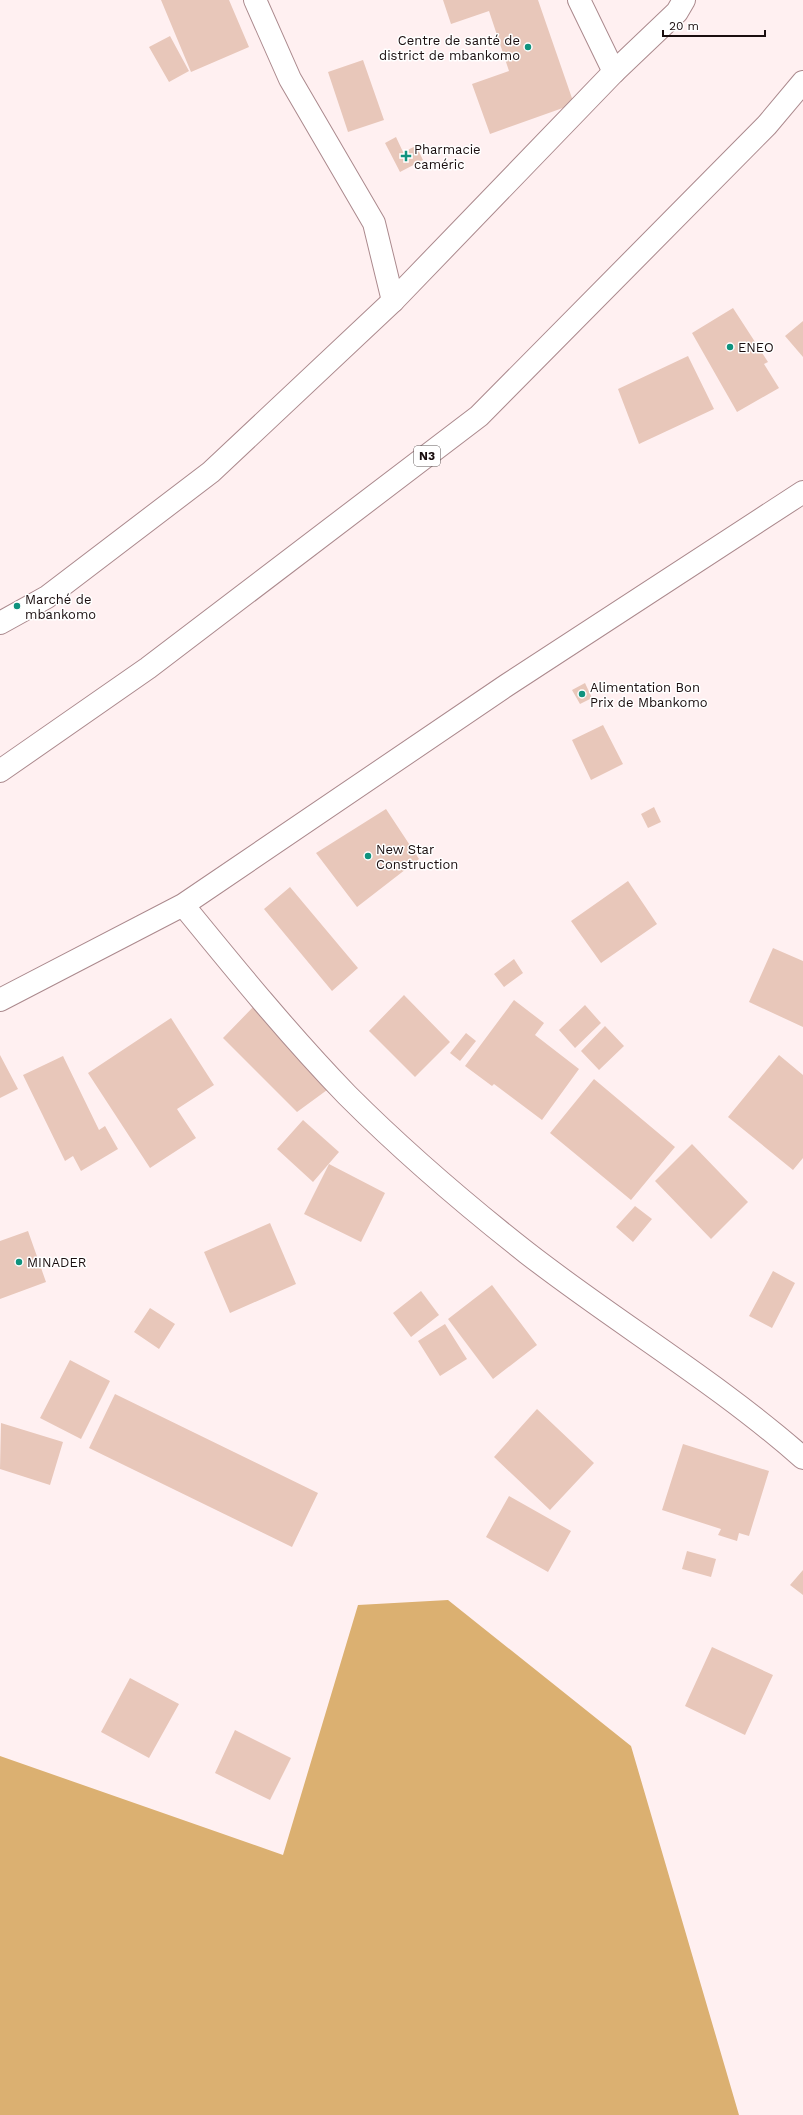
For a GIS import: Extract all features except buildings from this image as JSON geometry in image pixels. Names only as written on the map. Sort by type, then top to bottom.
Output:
[{"type":"main road","points":[[255,0],[290,79],[374,223],[393,301]]},
{"type":"main road","points":[[579,0],[614,72]]},
{"type":"main road","points":[[0,623],[47,597],[211,472],[393,301],[614,72],[677,12],[684,0]]},
{"type":"main road","name":"N3","points":[[0,771],[148,668],[479,416],[767,125],[803,82]]},
{"type":"main road","points":[[0,1000],[183,905],[507,685],[803,492]]},
{"type":"main road","points":[[183,905],[273,1014],[348,1095],[416,1159],[527,1253],[689,1369],[781,1438],[803,1458]]},
{"type":"shaded area","points":[[448,1600],[631,1746],[739,2115],[0,2115],[0,1756],[283,1855],[358,1605]]},
{"type":"place","name":"Centre de santé de district de mbankomo","points":[[528,47]]},
{"type":"place","name":"Pharmacie caméric","points":[[406,156]]},
{"type":"place","name":"ENEO","points":[[730,347]]},
{"type":"place","name":"Marché de mbankomo","points":[[17,606]]},
{"type":"place","name":"Alimentation Bon Prix de Mbankomo","points":[[582,694]]},
{"type":"place","name":"New Star Construction","points":[[368,856]]},
{"type":"place","name":"MINADER","points":[[19,1262]]}]
